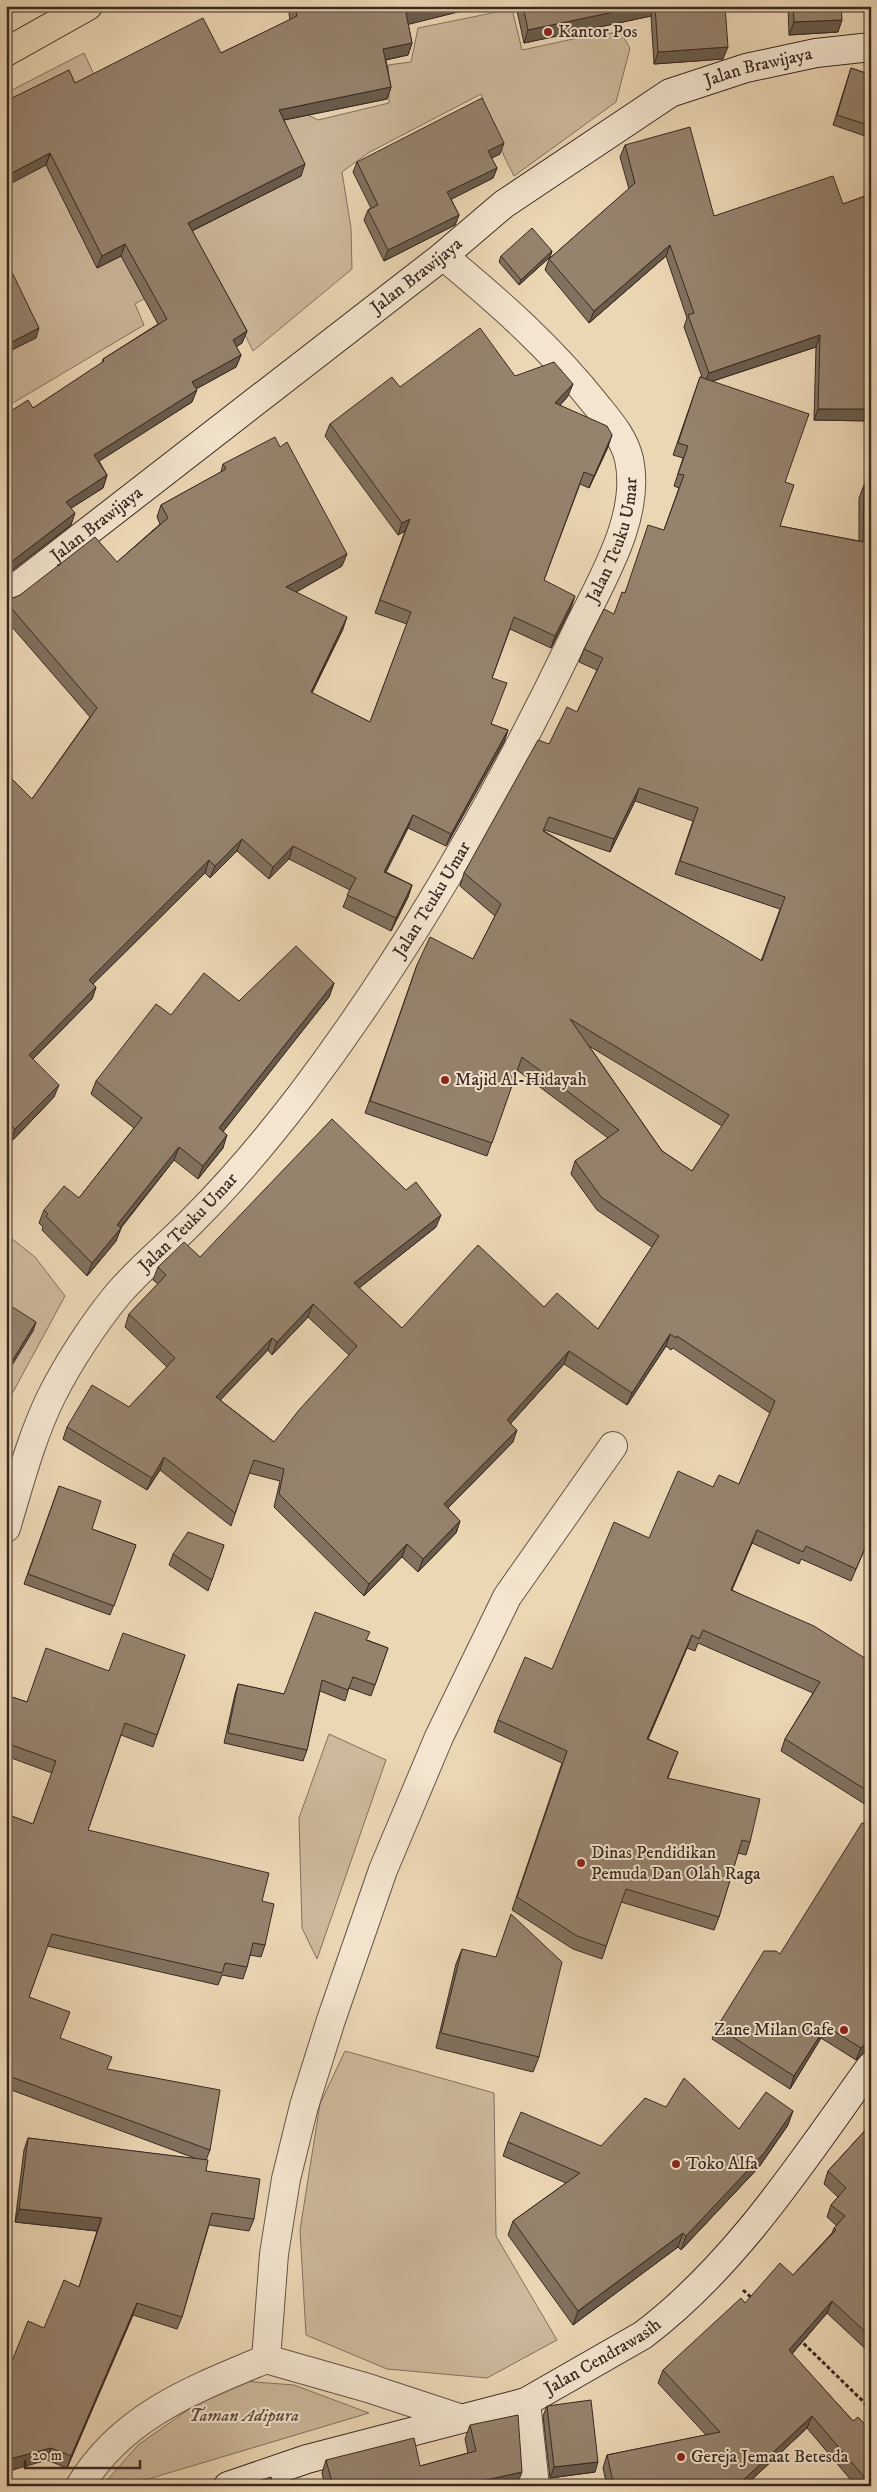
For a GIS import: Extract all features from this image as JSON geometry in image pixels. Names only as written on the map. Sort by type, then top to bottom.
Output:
[{"type":"main road","points":[[6,52],[88,6]]},
{"type":"street","name":"Jalan Brawijaya","points":[[6,595],[443,256],[504,204],[670,93],[746,68],[816,53],[871,47]]},
{"type":"street","name":"Jalan Teuku Umar","points":[[6,1528],[21,1478],[51,1397],[86,1339],[118,1294],[154,1255],[195,1219],[266,1139],[386,976],[464,850],[555,675],[619,543],[633,485],[628,453],[619,434],[549,350],[506,307],[443,256]]},
{"type":"street","points":[[266,2359],[274,2254],[286,2179],[304,2106],[383,1870],[439,1737],[507,1598],[613,1446]]},
{"type":"street","name":"Jalan Cendrawasih","points":[[228,2486],[307,2459],[526,2402],[643,2335],[661,2322],[718,2267],[787,2181],[871,2066]]},
{"type":"street","points":[[80,2486],[92,2466],[135,2423],[160,2408],[266,2359],[368,2388],[459,2418]]},
{"type":"street","points":[[526,2402],[535,2486]]},
{"type":"path","points":[[718,2267],[757,2304]]},
{"type":"path","points":[[798,2338],[871,2409]]},
{"type":"green space","points":[[512,9],[522,50],[601,33],[621,33],[630,48],[616,102],[514,176],[504,156],[481,94],[368,153],[342,172],[351,228],[352,269],[253,351],[208,261],[135,304],[144,325],[6,407],[6,93],[84,53],[126,144],[290,106],[318,120],[389,103],[388,65],[411,62],[418,28]]},
{"type":"green space","points":[[6,1234],[35,1257],[65,1296],[6,1405]]},
{"type":"green space","points":[[329,1734],[386,1760],[317,1959],[302,1928],[299,1818]]},
{"type":"green space","points":[[345,2051],[494,2093],[496,2236],[557,2340],[487,2378],[387,2369],[306,2335],[300,2230],[320,2104]]},
{"type":"green space","name":"Taman Adipura","points":[[242,2381],[294,2385],[369,2413],[124,2486],[102,2486],[138,2445],[212,2393]]},
{"type":"building","points":[[295,6],[435,6],[406,13],[412,43],[383,49],[391,87],[279,110],[305,164],[188,223],[247,331],[233,340],[241,355],[192,382],[197,390],[94,455],[107,475],[66,502],[75,513],[6,566],[6,414],[28,400],[33,408],[104,361],[103,359],[167,319],[125,244],[102,256],[50,153],[6,176],[6,101],[69,70],[75,83],[203,18],[221,53],[297,16]]},
{"type":"building","points":[[523,6],[642,6],[528,30]]},
{"type":"building","points":[[655,6],[725,6],[728,47],[658,52]]},
{"type":"building","points":[[793,6],[841,6],[842,20],[794,22]]},
{"type":"building","points":[[851,68],[871,75],[871,126],[837,115]]},
{"type":"building","points":[[482,98],[504,143],[488,151],[497,168],[447,192],[459,215],[388,250],[368,210],[378,205],[357,162]]},
{"type":"building","points":[[690,127],[714,216],[833,176],[843,204],[871,194],[871,409],[818,409],[820,335],[709,373],[688,315],[694,313],[670,245],[594,311],[549,259],[635,183],[625,145]]},
{"type":"building","points":[[532,228],[552,251],[521,280],[501,256]]},
{"type":"building","points":[[6,260],[39,328],[6,345]]},
{"type":"building","points":[[480,328],[515,376],[554,362],[573,384],[555,403],[607,426],[612,435],[594,476],[584,472],[544,580],[575,596],[555,636],[514,617],[492,678],[507,683],[491,724],[508,730],[451,834],[413,815],[384,872],[412,885],[396,918],[347,895],[356,878],[293,846],[273,867],[242,839],[215,866],[209,860],[89,980],[96,987],[29,1055],[59,1085],[15,1129],[8,1122],[6,1123],[6,773],[32,799],[97,708],[6,602],[6,597],[13,598],[20,595],[95,537],[117,562],[168,518],[161,505],[226,469],[223,464],[275,437],[280,447],[287,442],[347,554],[286,587],[347,617],[311,692],[370,722],[411,612],[380,600],[410,519],[402,523],[330,424],[392,377],[400,387]]},
{"type":"building","points":[[700,377],[809,414],[785,482],[794,485],[780,526],[863,542],[864,485],[871,485],[871,1513],[864,1528],[871,1531],[871,1534],[856,1569],[806,1546],[803,1552],[757,1530],[731,1590],[814,1626],[871,1662],[871,1793],[785,1739],[820,1682],[703,1630],[699,1639],[692,1635],[647,1739],[678,1752],[667,1778],[760,1799],[750,1842],[742,1840],[719,1917],[626,1889],[606,1946],[577,1936],[517,1897],[567,1751],[498,1720],[525,1657],[552,1669],[614,1522],[649,1538],[678,1471],[713,1487],[719,1475],[739,1484],[775,1401],[677,1336],[676,1338],[670,1334],[632,1393],[569,1351],[507,1420],[517,1430],[444,1504],[460,1521],[423,1559],[407,1544],[369,1584],[279,1494],[284,1469],[254,1460],[235,1513],[164,1457],[152,1478],[67,1427],[92,1385],[129,1407],[175,1358],[129,1314],[166,1275],[158,1267],[184,1242],[200,1257],[332,1119],[406,1190],[416,1182],[441,1215],[354,1283],[402,1328],[478,1245],[544,1307],[557,1293],[598,1329],[659,1236],[601,1197],[575,1161],[619,1130],[522,1057],[492,1143],[370,1101],[417,965],[430,937],[473,959],[501,904],[464,873],[538,740],[549,744],[567,707],[577,712],[603,658],[584,649],[604,609],[614,614],[622,592],[625,593],[648,525],[664,530],[684,475],[678,474],[688,446],[678,443]],"holes":[[[639,788],[698,808],[680,861],[785,897],[762,961],[543,831],[549,817],[614,839]],[[570,1019],[729,1115],[692,1171],[662,1151]],[[313,1304],[357,1346],[299,1410],[274,1442],[216,1397],[272,1338],[277,1342]]]},
{"type":"building","points":[[296,946],[334,983],[219,1128],[227,1135],[203,1166],[179,1147],[117,1225],[121,1228],[92,1263],[46,1216],[48,1214],[44,1210],[64,1186],[79,1198],[142,1118],[96,1081],[156,1004],[171,1015],[204,973],[239,1001]]},
{"type":"building","points":[[6,1303],[36,1322],[6,1371]]},
{"type":"building","points":[[59,1486],[101,1501],[92,1529],[136,1545],[114,1606],[28,1574]]},
{"type":"building","points":[[188,1532],[224,1545],[212,1580],[173,1554]]},
{"type":"building","points":[[315,1612],[370,1632],[366,1640],[388,1648],[375,1685],[353,1677],[348,1690],[322,1680],[307,1750],[228,1733],[238,1684],[284,1694]]},
{"type":"building","points":[[123,1633],[185,1655],[157,1735],[125,1723],[88,1830],[269,1873],[262,1901],[274,1904],[265,1945],[253,1943],[247,1967],[225,1963],[222,1973],[52,1934],[29,1997],[70,2012],[60,2038],[112,2057],[107,2069],[220,2090],[210,2150],[6,2075],[6,1814],[33,1824],[56,1761],[6,1743],[6,1695],[27,1702],[46,1648],[109,1671]]},
{"type":"building","points":[[862,1823],[871,1825],[871,2039],[861,2048],[826,2026],[794,2076],[717,2027],[764,1951],[776,1951],[780,1954]]},
{"type":"building","points":[[511,1914],[562,1962],[539,2057],[441,2033],[462,1949],[496,1957]]},
{"type":"building","points":[[684,2078],[739,2129],[766,2092],[793,2111],[764,2153],[686,2236],[683,2233],[578,2311],[513,2221],[580,2173],[508,2142],[521,2112],[601,2146],[645,2098],[666,2107]]},
{"type":"building","points":[[871,2124],[871,2337],[832,2301],[789,2350],[853,2421],[858,2417],[871,2431],[871,2485],[812,2416],[737,2486],[614,2486],[607,2455],[720,2432],[663,2370],[741,2298],[745,2303],[780,2263],[793,2275],[836,2230],[834,2228],[845,2216],[831,2205],[846,2188],[828,2171]]},
{"type":"building","points":[[28,2138],[208,2160],[206,2171],[260,2179],[254,2219],[212,2213],[182,2317],[137,2303],[71,2456],[51,2448],[6,2460],[6,2376],[28,2321],[44,2328],[64,2280],[79,2287],[102,2218],[19,2209]]},
{"type":"building","points":[[591,2400],[598,2462],[554,2467],[547,2406]]},
{"type":"building","points":[[518,2415],[522,2472],[463,2486],[333,2486],[326,2460],[414,2438],[420,2466],[476,2451],[470,2425]]},
{"type":"building","points":[[271,2477],[274,2486],[243,2486]]},
{"type":"place","name":"Kantor Pos","points":[[548,32]]},
{"type":"place","name":"Majid Al-Hidayah","points":[[445,1080]]},
{"type":"place","name":"Dinas Pendidikan Pemuda Dan Olah Raga","points":[[581,1863]]},
{"type":"place","name":"Zane Milan Cafe","points":[[844,2030]]},
{"type":"place","name":"Toko Alfa","points":[[676,2164]]},
{"type":"place","name":"Gereja Jemaat Betesda","points":[[681,2457]]}]
